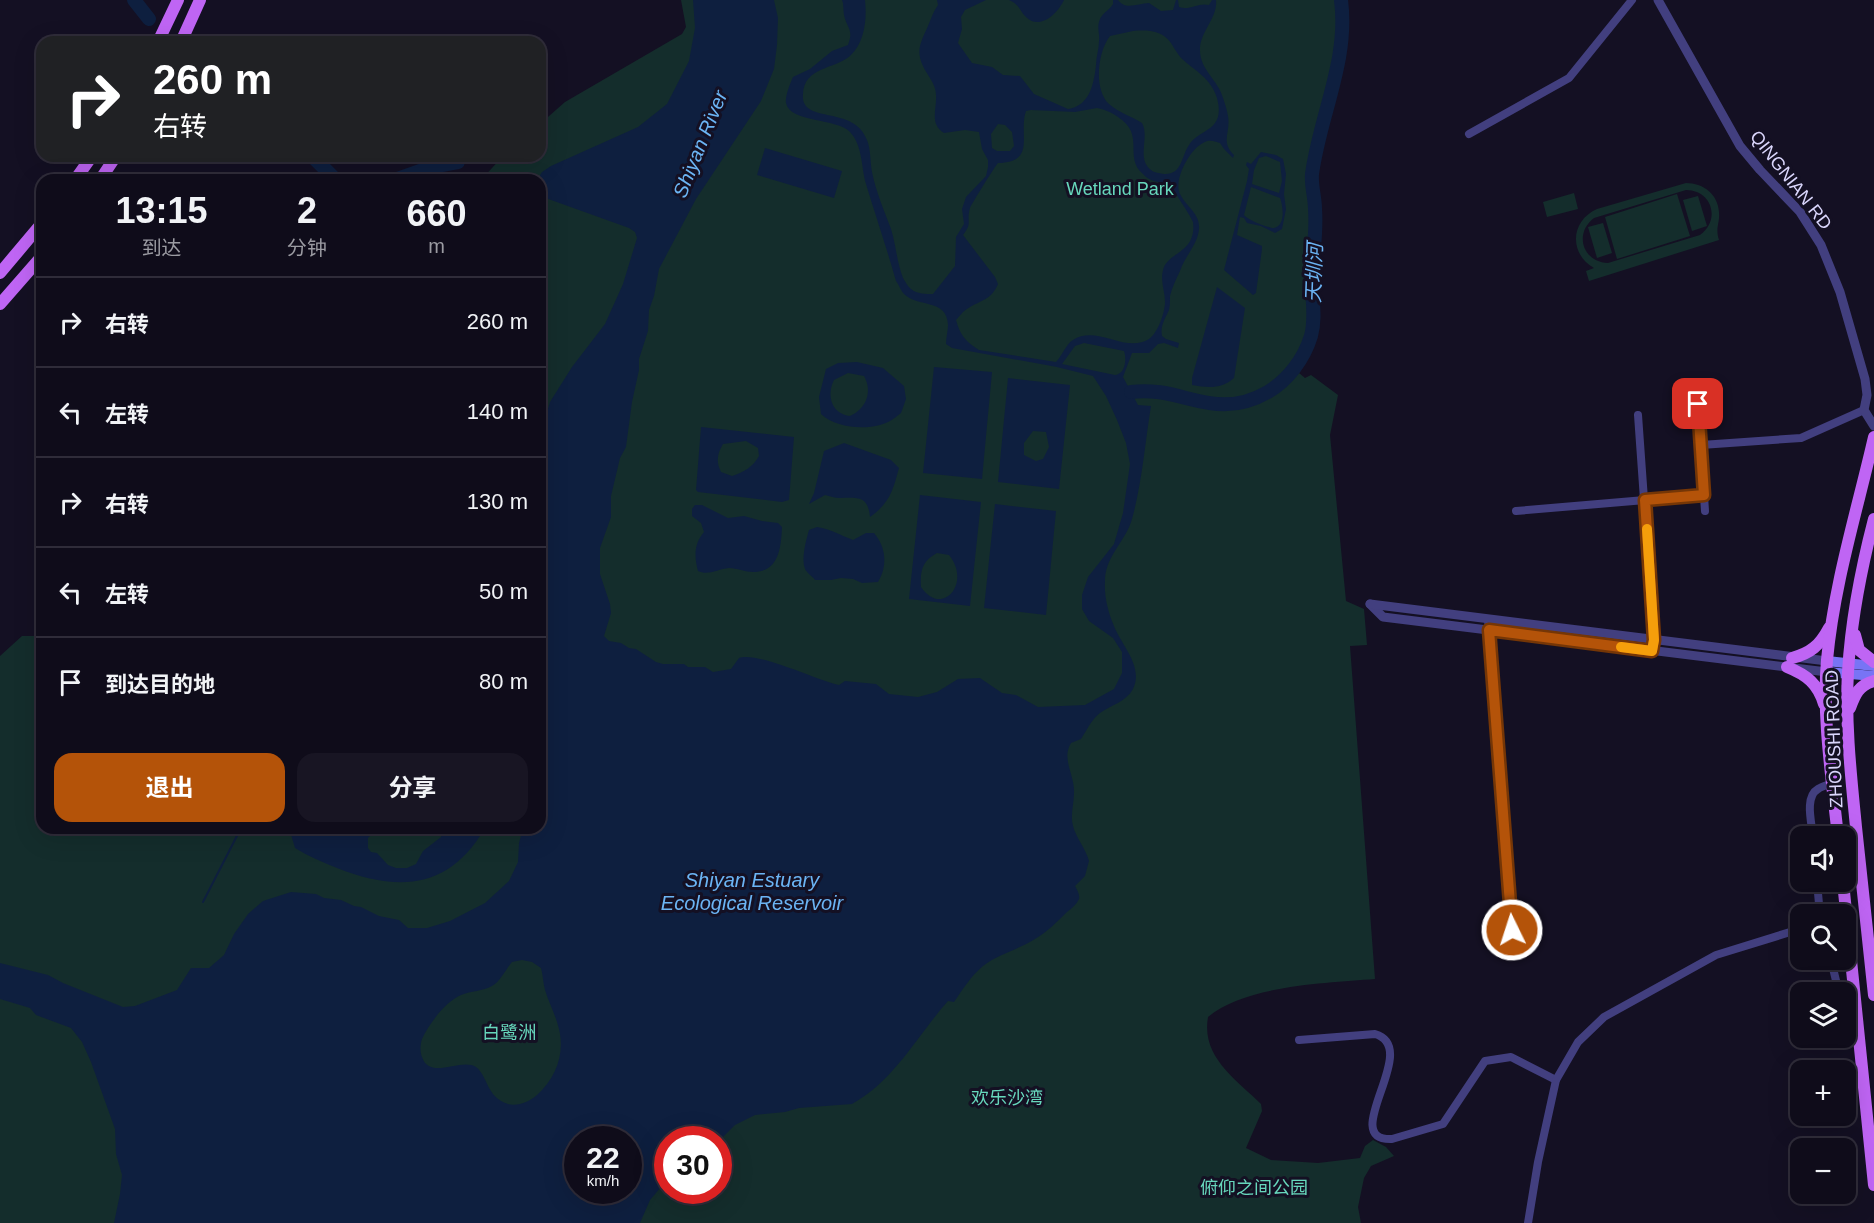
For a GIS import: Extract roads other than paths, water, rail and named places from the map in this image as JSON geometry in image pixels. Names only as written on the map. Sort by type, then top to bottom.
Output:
[{"type":"main road","points":[[161,36],[178,0]]},
{"type":"main road","points":[[184,36],[200,0]]},
{"type":"main road","points":[[0,273],[36,230]]},
{"type":"main road","points":[[0,304],[36,263]]},
{"type":"main road","name":"ZHOUSHI ROAD","points":[[1838,826],[1827,712],[1827,667],[1843,561],[1874,437]]},
{"type":"main road","name":"ZHOUSHI ROAD","points":[[1874,519],[1862,565],[1848,668],[1851,780],[1874,995]]},
{"type":"main road","points":[[1854,618],[1859,650],[1874,664]]},
{"type":"main road","points":[[1827,712],[1819,691],[1810,679],[1789,662],[1814,649],[1832,625]]},
{"type":"main road","points":[[1827,667],[1848,668],[1874,664]]},
{"type":"main road","points":[[1848,668],[1874,679]]},
{"type":"main road","points":[[1848,715],[1857,690],[1874,679]]},
{"type":"main road","points":[[1845,892],[1874,1185]]},
{"type":"street","points":[[1469,134],[1569,78],[1632,0]]},
{"type":"street","name":"QINGNIAN RD","points":[[1658,0],[1740,146],[1800,213],[1821,245],[1843,303],[1871,394],[1864,410]]},
{"type":"street","points":[[1698,404],[1705,511]]},
{"type":"street","points":[[1701,445],[1801,438],[1864,410],[1874,426]]},
{"type":"street","points":[[1638,416],[1654,640],[1652,651]]},
{"type":"street","points":[[1516,511],[1704,495]]},
{"type":"street","points":[[1789,662],[1652,651],[1383,617],[1370,604],[1654,640],[1827,667]]},
{"type":"street","points":[[1488,619],[1512,930]]},
{"type":"street","points":[[1812,826],[1810,803],[1812,794],[1817,789],[1833,783]]},
{"type":"street","points":[[1528,1223],[1538,1162],[1556,1080],[1578,1042],[1604,1017],[1716,955],[1790,932]]},
{"type":"street","points":[[1299,1040],[1375,1034],[1382,1036],[1389,1044],[1388,1074],[1373,1111],[1372,1122],[1373,1130],[1384,1139],[1392,1139],[1443,1124],[1485,1061],[1511,1057],[1556,1080]]},
{"type":"water","name":"Shiyan Estuary Ecological Reservoir","points":[[693,0],[774,0],[778,18],[774,69],[761,101],[696,199],[659,269],[649,310],[648,331],[639,359],[626,447],[620,458],[611,496],[611,517],[600,548],[600,574],[611,613],[604,636],[609,641],[636,649],[656,662],[705,667],[713,672],[731,669],[739,658],[748,657],[773,662],[839,685],[845,681],[876,684],[889,694],[918,697],[937,692],[958,679],[980,678],[1002,693],[1016,695],[1038,707],[1085,705],[1114,689],[1122,673],[1122,652],[1113,638],[1089,621],[1082,609],[1082,595],[1088,577],[1114,544],[1123,513],[1130,464],[1126,443],[1106,396],[1093,376],[1057,367],[952,348],[946,344],[948,325],[943,311],[910,298],[903,293],[896,281],[854,138],[850,132],[835,124],[796,114],[789,109],[786,97],[793,77],[810,69],[832,51],[848,45],[850,32],[842,0],[865,0],[866,15],[859,44],[850,56],[809,78],[803,94],[804,103],[810,109],[851,122],[860,129],[867,140],[871,168],[891,229],[903,278],[913,291],[933,294],[955,266],[956,237],[964,224],[962,209],[966,197],[986,176],[988,167],[979,132],[965,130],[944,133],[935,121],[936,91],[921,60],[919,50],[938,5],[937,0],[986,0],[965,10],[961,17],[962,29],[958,43],[972,63],[992,67],[1003,75],[1020,76],[1034,94],[1068,109],[1081,103],[1090,93],[1099,47],[1099,22],[1101,16],[1113,4],[1113,0],[1118,0],[1128,6],[1149,3],[1161,11],[1173,10],[1176,0],[1178,0],[1179,7],[1187,8],[1209,5],[1212,0],[1216,0],[1214,12],[1201,42],[1200,56],[1221,91],[1229,122],[1227,141],[1234,155],[1233,158],[1220,143],[1207,141],[1198,146],[1184,166],[1178,188],[1183,200],[1197,218],[1199,230],[1173,287],[1169,310],[1163,323],[1162,336],[1179,343],[1178,348],[1164,343],[1158,344],[1149,353],[1132,353],[1123,377],[1138,405],[1151,406],[1141,477],[1132,519],[1108,564],[1105,587],[1110,615],[1134,664],[1136,680],[1130,693],[1097,716],[1081,739],[1071,743],[1068,749],[1067,755],[1074,786],[1072,822],[1089,861],[1085,876],[1075,886],[1079,899],[1052,927],[1022,946],[995,958],[979,970],[954,1002],[948,1001],[893,1071],[852,1104],[799,1108],[755,1115],[732,1128],[732,1126],[654,1126],[654,1195],[640,1223],[114,1223],[122,1175],[116,1154],[115,1129],[91,1062],[82,1042],[71,1028],[36,1015],[30,1008],[0,999],[0,963],[48,975],[123,1007],[135,1006],[177,990],[191,968],[209,968],[224,955],[234,934],[248,914],[263,901],[291,892],[316,894],[324,898],[341,900],[379,916],[399,920],[408,928],[427,928],[450,921],[485,903],[509,881],[518,862],[521,834],[546,834],[546,415],[550,402],[572,367],[605,324],[623,284],[637,238],[635,232],[629,228],[546,198],[546,174],[541,174],[551,166],[638,127],[667,104],[689,61],[695,28]],"holes":[[[1144,31],[1154,32],[1167,39],[1181,58],[1207,80],[1217,98],[1219,109],[1215,123],[1193,139],[1178,168],[1170,174],[1155,172],[1147,165],[1144,160],[1145,135],[1142,123],[1109,104],[1104,97],[1099,80],[1100,60],[1110,36]],[[1097,108],[1108,111],[1126,124],[1133,138],[1137,167],[1149,179],[1169,184],[1193,222],[1191,240],[1170,259],[1163,270],[1165,302],[1158,327],[1149,339],[1140,343],[1121,342],[1091,335],[1082,336],[1073,340],[1056,362],[979,350],[967,341],[959,330],[956,320],[966,310],[989,297],[998,284],[963,235],[969,224],[970,208],[998,163],[1018,158],[1022,152],[1026,111],[1075,112]],[[998,124],[1005,125],[1012,132],[1014,146],[1010,151],[997,151],[992,148],[991,134]],[[1084,343],[1124,351],[1123,369],[1115,375],[1062,364],[1075,346]],[[522,960],[532,962],[541,968],[545,990],[558,1024],[561,1047],[554,1073],[544,1088],[524,1103],[515,1105],[495,1097],[476,1067],[462,1065],[439,1068],[426,1064],[422,1057],[421,1041],[433,1020],[455,998],[492,986],[512,962]]]},
{"type":"water","points":[[1009,0],[1064,0],[1053,15],[1037,22],[1031,21],[1017,5]]},
{"type":"water","points":[[765,148],[842,171],[834,198],[757,175]]},
{"type":"water","points":[[1261,152],[1276,155],[1283,159],[1286,174],[1284,194],[1286,209],[1282,229],[1275,233],[1261,226],[1247,223],[1244,218],[1240,217],[1237,235],[1262,246],[1256,293],[1253,295],[1224,270],[1247,181],[1249,169],[1246,165],[1247,162],[1251,164]],"holes":[[[1266,156],[1280,162],[1282,181],[1279,193],[1252,184],[1259,158]],[[1251,187],[1280,198],[1283,215],[1278,226],[1274,228],[1263,225],[1244,215]]]},
{"type":"water","points":[[1217,287],[1245,308],[1234,378],[1214,387],[1192,385],[1192,378]]},
{"type":"water","points":[[857,362],[883,368],[904,386],[906,399],[901,413],[883,424],[865,427],[841,425],[821,414],[819,397],[826,369],[838,363]],"holes":[[[848,373],[864,376],[868,388],[864,404],[856,413],[850,416],[844,415],[832,403],[831,392],[834,380]]]},
{"type":"water","points":[[934,367],[992,372],[982,479],[923,473]]},
{"type":"water","points":[[1008,378],[1070,385],[1059,489],[998,482]],"holes":[[[1033,431],[1046,432],[1049,447],[1043,459],[1036,461],[1024,455],[1024,443]]]},
{"type":"water","points":[[701,427],[794,437],[789,500],[782,502],[696,490]],"holes":[[[746,441],[758,448],[759,456],[748,469],[732,476],[721,472],[718,458],[723,444]]]},
{"type":"water","points":[[844,443],[891,460],[899,468],[890,496],[870,517],[867,505],[861,499],[825,495],[809,504],[814,493],[824,451]]},
{"type":"water","points":[[920,495],[981,502],[970,606],[909,599]],"holes":[[[937,553],[949,555],[955,566],[956,586],[945,598],[937,599],[929,596],[921,587],[921,576],[925,563]]]},
{"type":"water","points":[[995,504],[1056,511],[1046,615],[984,608]]},
{"type":"water","points":[[695,505],[702,505],[728,518],[744,516],[778,523],[782,527],[781,543],[773,563],[762,571],[753,572],[729,568],[709,573],[698,571],[696,550],[698,541],[704,532],[701,523],[692,516],[692,509]]},
{"type":"water","points":[[817,527],[853,540],[866,533],[874,533],[881,544],[884,557],[883,570],[878,582],[862,583],[853,579],[841,578],[815,580],[805,569],[804,550],[809,530]]},
{"type":"water","points":[[291,834],[372,834],[368,838],[368,848],[371,852],[377,853],[388,865],[407,868],[416,864],[423,851],[441,837],[442,834],[481,834],[471,849],[455,864],[438,874],[420,880],[381,881],[359,876],[295,848]]},
{"type":"waterway","points":[[134,0],[149,19]]},
{"type":"waterway","name":"天圳河","points":[[1131,392],[1166,393],[1214,404],[1249,401],[1268,392],[1282,381],[1304,353],[1311,336],[1313,323],[1315,205],[1312,174],[1341,44],[1341,0]]},
{"type":"waterway","points":[[318,162],[330,174]]},
{"type":"waterway","points":[[411,174],[431,167],[458,162]]},
{"type":"waterway","points":[[203,902],[238,834]]},
{"type":"water label","name":"Shiyan River","points":[[700,144]]},
{"type":"park label","name":"Wetland Park","points":[[1120,189]]},
{"type":"park label","name":"白鹭洲","points":[[509,1033]]},
{"type":"park label","name":"欢乐沙湾","points":[[1007,1098]]},
{"type":"park label","name":"俯仰之间公园","points":[[1254,1188]]}]
